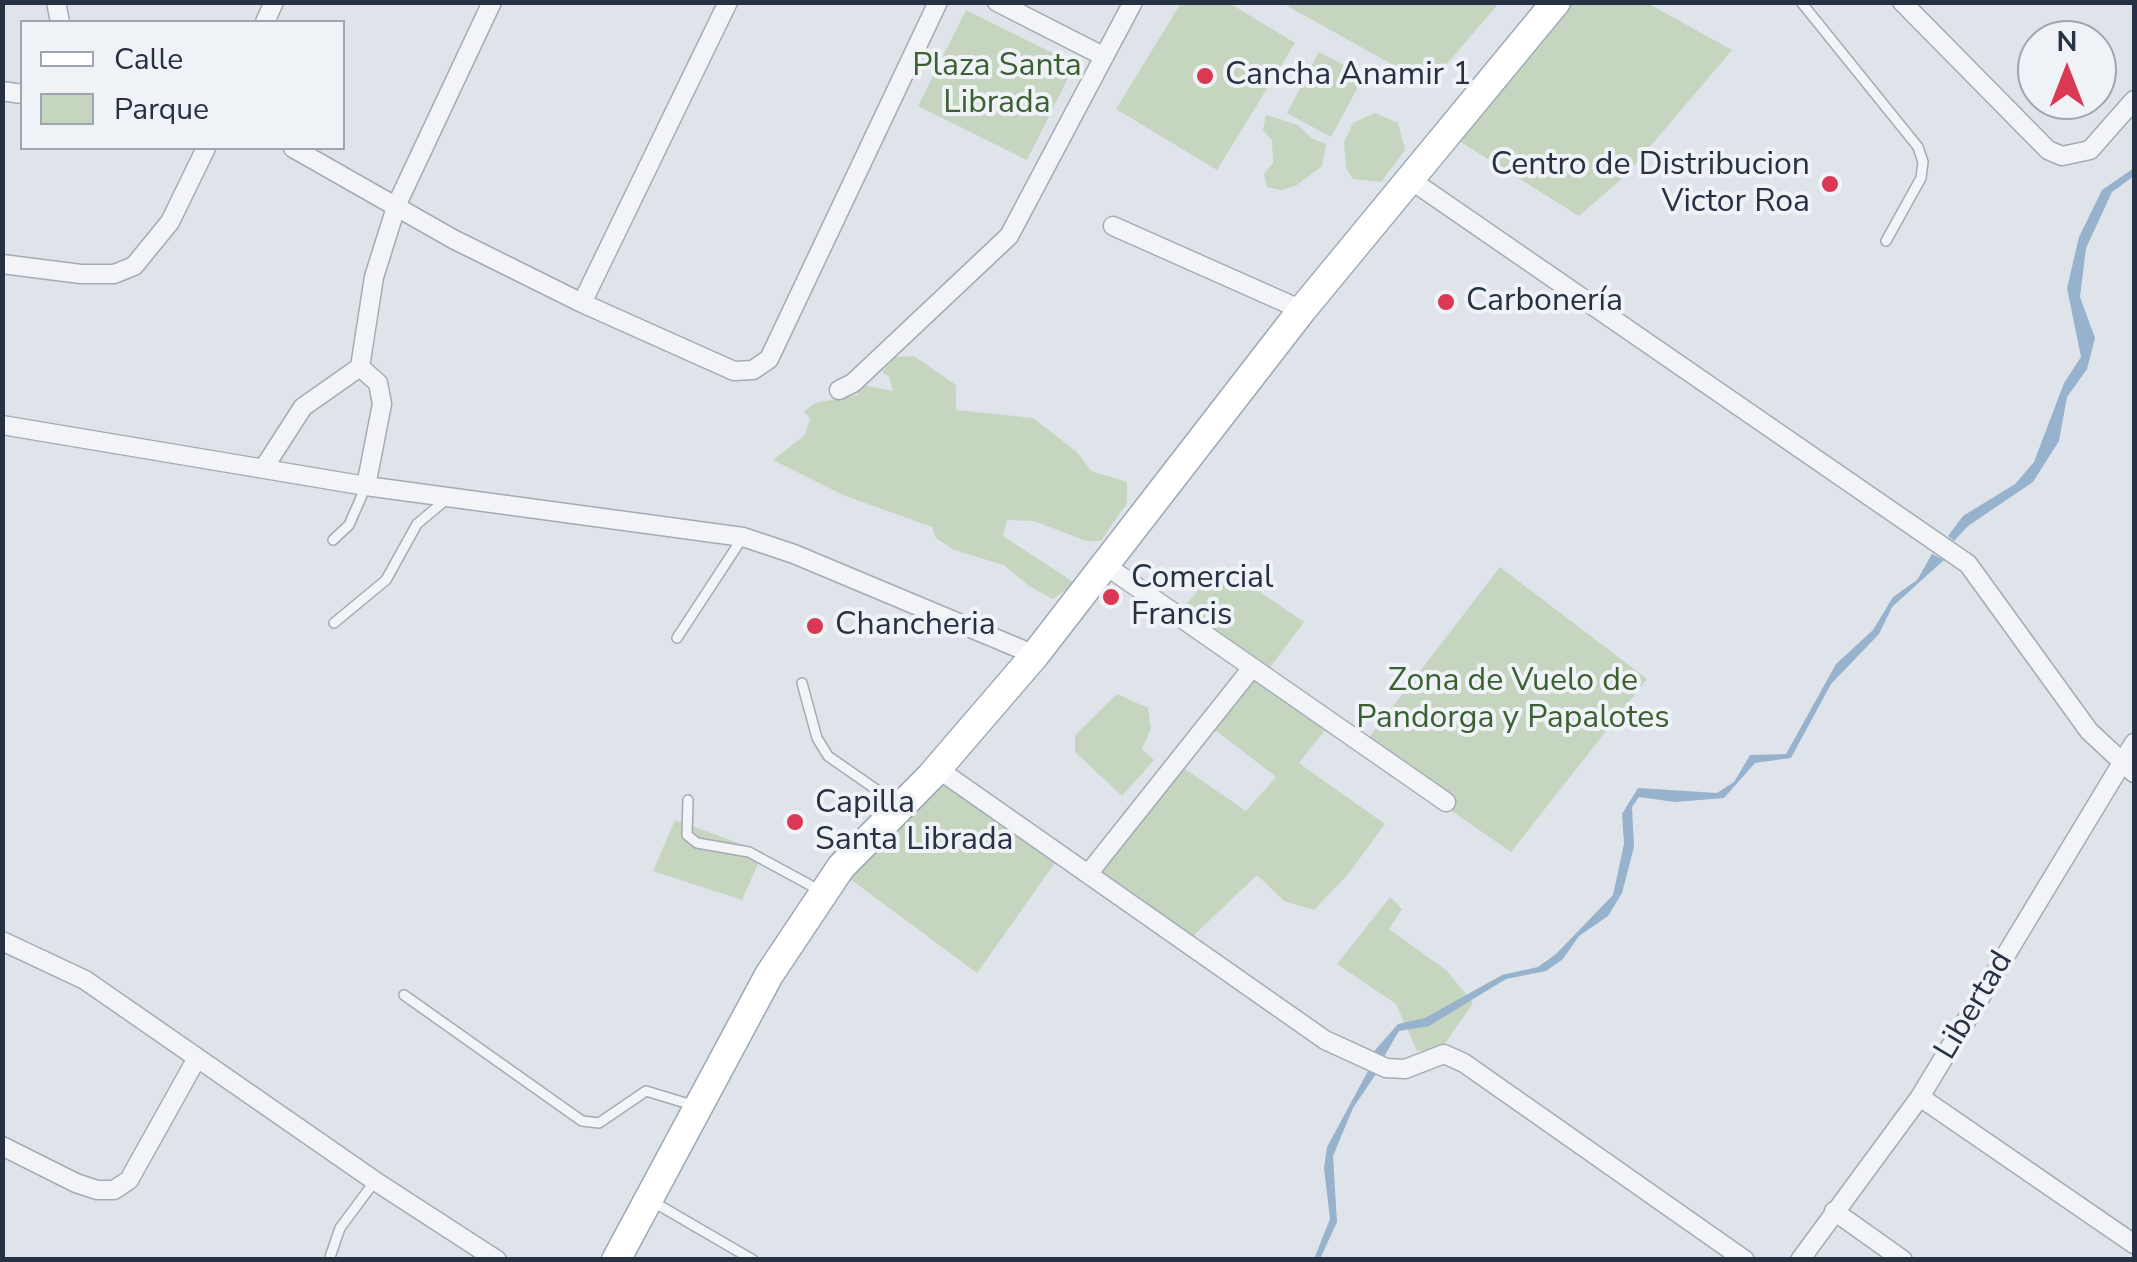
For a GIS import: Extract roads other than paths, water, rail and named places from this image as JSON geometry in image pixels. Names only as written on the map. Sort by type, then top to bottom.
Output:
[{"type":"main road","points":[[616,1260],[769,974],[824,892],[900,805],[938,769],[1035,655],[1302,310],[1556,2]]},
{"type":"street","points":[[265,466],[303,406],[360,367],[374,277],[397,204],[492,2]]},
{"type":"street","points":[[582,303],[728,2]]},
{"type":"street","points":[[297,150],[397,204],[452,240],[582,303],[734,371],[753,370],[769,359],[938,2]]},
{"type":"street","points":[[997,2],[1103,56]]},
{"type":"street","points":[[838,390],[854,383],[1009,236],[1133,2]]},
{"type":"street","points":[[1902,2],[2048,150],[2062,156],[2090,150],[2134,100]]},
{"type":"street","points":[[2,264],[81,274],[114,274],[134,266],[170,222],[205,150]]},
{"type":"street","points":[[1408,178],[1968,564],[2089,731],[2128,768]]},
{"type":"street","points":[[1113,226],[1302,310]]},
{"type":"street","points":[[360,367],[378,383],[382,404],[366,486]]},
{"type":"street","points":[[2,425],[265,466],[366,486],[743,537],[1035,655]]},
{"type":"street","points":[[1105,564],[1250,669],[1446,802]]},
{"type":"street","points":[[1088,874],[1250,669]]},
{"type":"street","name":"Libertad","points":[[1800,1260],[1920,1097],[2128,768],[2134,742]]},
{"type":"street","points":[[938,769],[1324,1040],[1386,1068],[1405,1068],[1444,1054],[1464,1063],[1744,1260]]},
{"type":"street","points":[[2,941],[85,980],[374,1181],[497,1260]]},
{"type":"street","points":[[2,1146],[76,1183],[114,1190],[130,1180],[196,1058]]},
{"type":"street","points":[[1920,1097],[2134,1244]]},
{"type":"street","points":[[1834,1211],[1903,1260]]},
{"type":"lane","points":[[1801,2],[1918,147],[1923,162],[1922,178],[1886,241]]},
{"type":"lane","points":[[333,540],[348,525],[366,486]]},
{"type":"lane","points":[[334,623],[386,580],[417,524],[450,496]]},
{"type":"lane","points":[[677,638],[743,537]]},
{"type":"lane","points":[[802,682],[817,738],[828,756],[900,805]]},
{"type":"lane","points":[[688,800],[686,835],[697,843],[750,852],[824,892]]},
{"type":"lane","points":[[404,995],[582,1121],[599,1123],[646,1091],[699,1108]]},
{"type":"lane","points":[[329,1260],[340,1228],[374,1181]]},
{"type":"lane","points":[[648,1199],[754,1260]]},
{"type":"water","points":[[2134,168],[2134,176],[2112,192],[2086,248],[2080,297],[2095,338],[2087,369],[2067,397],[2059,441],[2033,482],[1968,526],[1954,541],[1948,536],[1963,516],[2015,484],[2034,462],[2064,383],[2081,357],[2067,288],[2079,237],[2102,190]]},
{"type":"water","points":[[1932,554],[1944,560],[1892,607],[1879,634],[1831,684],[1791,758],[1755,763],[1724,798],[1675,802],[1639,797],[1632,807],[1634,847],[1622,893],[1608,916],[1579,936],[1563,959],[1546,971],[1506,979],[1429,1026],[1399,1031],[1382,1060],[1369,1057],[1398,1024],[1425,1018],[1502,975],[1538,967],[1556,954],[1613,895],[1624,844],[1622,814],[1638,788],[1717,793],[1734,782],[1750,755],[1786,754],[1836,664],[1873,630],[1893,597],[1917,580]]},
{"type":"water","points":[[1368,1071],[1376,1074],[1353,1108],[1333,1156],[1337,1222],[1320,1259],[1314,1259],[1330,1219],[1324,1168],[1327,1147]]},
{"type":"place","name":"Cancha Anamir 1","points":[[1205,76]]},
{"type":"place","name":"Centro de Distribucion Victor Roa","points":[[1830,184]]},
{"type":"place","name":"Carbonería","points":[[1446,302]]},
{"type":"place","name":"Comercial Francis","points":[[1111,597]]},
{"type":"place","name":"Chancheria","points":[[815,626]]},
{"type":"place","name":"Capilla Santa Librada","points":[[795,822]]},
{"type":"park label","name":"Plaza Santa Librada","points":[[997,86]]},
{"type":"park label","name":"Zona de Vuelo de Pandorga y Papalotes","points":[[1513,700]]}]
